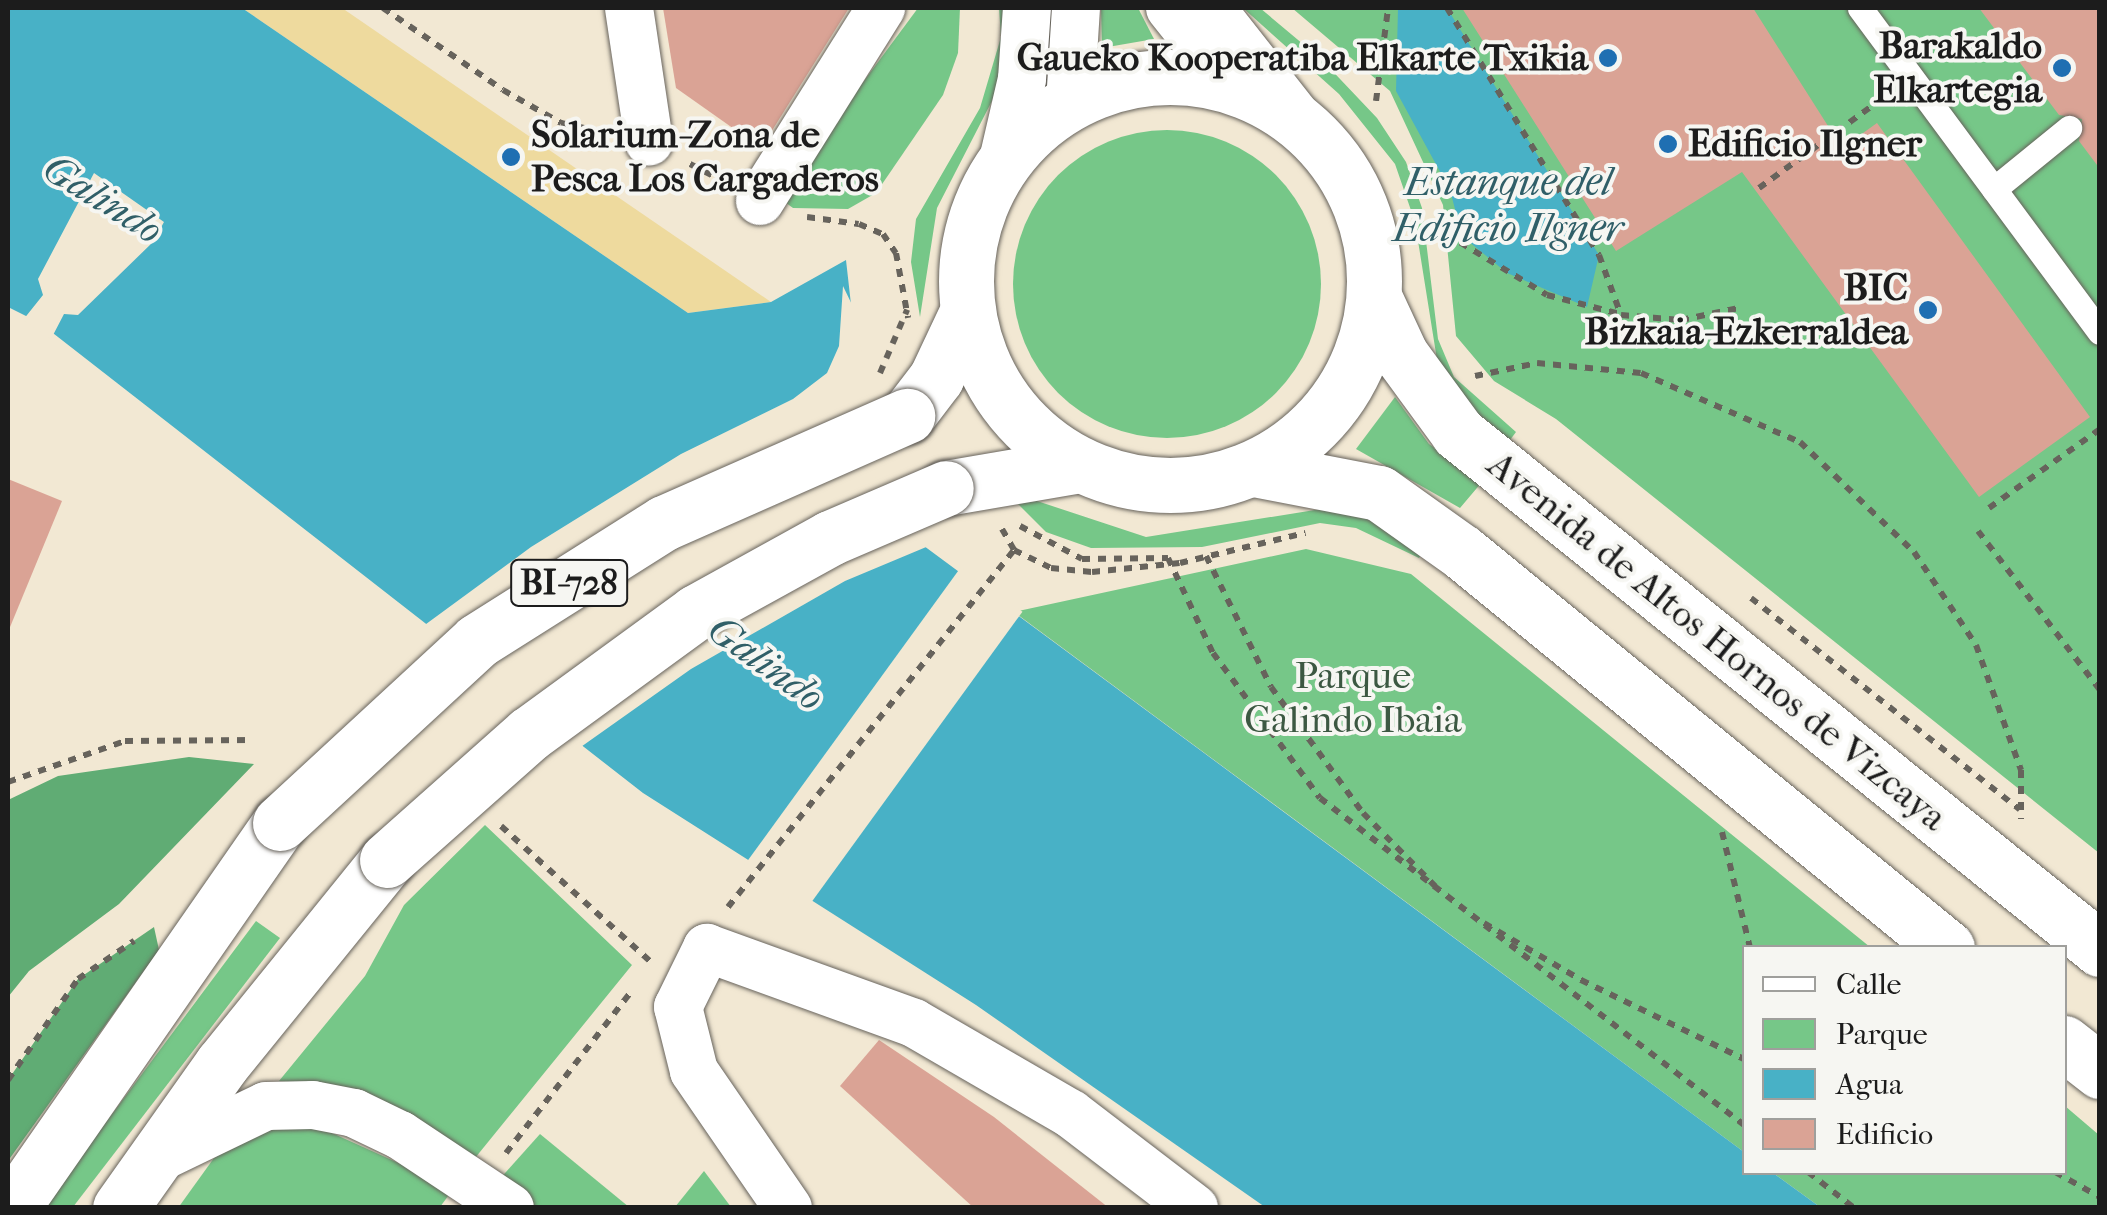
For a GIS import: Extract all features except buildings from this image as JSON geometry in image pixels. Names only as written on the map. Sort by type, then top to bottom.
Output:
[{"type":"main road","points":[[1178,77],[1233,86],[1302,125],[1346,174],[1370,234],[1376,299],[1363,352],[1338,401],[1300,440],[1254,469],[1196,485],[1137,484],[1080,465],[1026,428],[988,374],[967,312],[966,260],[978,210],[1002,165],[1032,130],[1070,103],[1141,80],[1178,77]]},
{"type":"main road","name":"Avenida de Altos Hornos de Vizcaya","points":[[1376,299],[1401,355],[1458,433],[2100,949]]},
{"type":"main road","name":"BI-728","points":[[12,1208],[280,823],[477,641],[664,523],[907,416],[936,378],[967,312]]},
{"type":"main road","name":"BI-728","points":[[120,1208],[315,948],[387,860],[529,734],[696,612],[830,538],[946,488],[1080,465]]},
{"type":"main road","points":[[1254,469],[1379,493],[1462,552],[1944,945]]},
{"type":"main road","points":[[2067,1045],[2100,1071]]},
{"type":"street","points":[[629,8],[649,142]]},
{"type":"street","points":[[760,201],[881,8]]},
{"type":"street","points":[[1002,165],[1022,79],[1027,8]]},
{"type":"street","points":[[1070,103],[1076,8]]},
{"type":"street","points":[[1170,8],[1233,86]]},
{"type":"street","points":[[1211,8],[1302,125]]},
{"type":"street","points":[[2029,892],[2100,920]]},
{"type":"street","points":[[788,1208],[694,1071],[678,1007],[693,951],[914,1023],[1071,1114],[1194,1208]]},
{"type":"street","points":[[154,1160],[266,1106],[354,1113],[444,1160],[510,1208]]},
{"type":"lane","points":[[1860,8],[2100,332]]},
{"type":"lane","points":[[1994,189],[2069,128]]},
{"type":"path","points":[[383,8],[561,122],[649,142],[760,201]]},
{"type":"path","points":[[1376,101],[1388,8]]},
{"type":"path","points":[[1447,8],[1599,255],[1622,314]]},
{"type":"path","points":[[1759,188],[1911,78]]},
{"type":"path","points":[[837,220],[883,234],[896,253],[906,310]]},
{"type":"path","points":[[1433,226],[1547,295],[1622,314],[1681,320],[1739,308]]},
{"type":"path","points":[[1470,376],[1537,364],[1641,373],[1800,442],[1914,552],[1976,645],[2021,770],[2029,892]]},
{"type":"path","points":[[1989,508],[2100,429]]},
{"type":"path","points":[[1012,515],[1022,528],[1082,559],[1168,558],[1213,653],[1320,798],[1742,1122]]},
{"type":"path","points":[[1978,530],[2100,690]]},
{"type":"path","points":[[500,1161],[693,951],[1014,550],[1051,568],[1092,572],[1172,564],[1306,533],[1325,536]]},
{"type":"path","points":[[1206,556],[1271,687],[1363,812],[1454,904],[1581,980],[1742,1058]]},
{"type":"path","points":[[1739,588],[2021,811]]},
{"type":"path","points":[[8,782],[125,742],[252,740]]},
{"type":"path","points":[[488,814],[693,951]]},
{"type":"path","points":[[1721,827],[1749,945]]},
{"type":"path","points":[[8,1080],[78,980],[141,936]]},
{"type":"path","points":[[1812,1175],[1854,1208]]},
{"type":"path","points":[[2061,1175],[2100,1198]]},
{"type":"green space","points":[[918,8],[960,8],[958,53],[943,95],[876,193],[848,209],[793,208],[778,197]]},
{"type":"green space","points":[[999,8],[1011,8],[1008,48],[993,99],[937,208],[920,317],[911,262],[916,219],[980,108],[1001,37]]},
{"type":"green space","points":[[1101,8],[1138,8],[1154,39],[1102,48]]},
{"type":"green space","points":[[1243,8],[1260,8],[1322,60],[1377,118],[1406,162],[1422,208],[1438,339],[1454,377],[1516,432],[1510,440],[1464,402],[1438,366],[1415,222],[1395,164],[1339,94]]},
{"type":"green space","points":[[1292,8],[2099,8],[2099,853],[1556,419],[1494,381],[1456,336],[1443,205],[1390,91]]},
{"type":"green space","points":[[1167,130],[1197,133],[1226,142],[1276,175],[1309,225],[1318,254],[1318,314],[1309,343],[1276,393],[1226,426],[1197,435],[1167,438],[1137,435],[1108,426],[1058,393],[1025,343],[1016,314],[1013,284],[1016,254],[1025,225],[1058,175],[1108,142],[1137,133]]},
{"type":"green space","points":[[1395,397],[1429,444],[1482,482],[1460,508],[1356,449]]},
{"type":"green space","points":[[1037,501],[1146,537],[1321,509],[1374,520],[1425,549],[1419,558],[1356,528],[1320,523],[1202,547],[1091,548],[1046,532],[1016,502]]},
{"type":"green space","name":"Parque Galindo Ibaia","points":[[1306,549],[1411,574],[1868,945],[1742,945],[1742,1151],[1014,612]]},
{"type":"green space","points":[[189,757],[254,764],[119,904],[29,971],[8,997],[8,800],[58,776]]},
{"type":"green space","points":[[485,825],[632,965],[471,1163],[338,1088],[279,1081],[365,976],[404,905]]},
{"type":"green space","points":[[256,921],[280,938],[73,1207],[42,1208]]},
{"type":"green space","points":[[154,927],[159,950],[8,1161],[8,1080],[78,979]]},
{"type":"green space","points":[[2067,1108],[2099,1135],[2099,1207],[1820,1207],[1776,1175],[2067,1175]]},
{"type":"green space","points":[[271,1123],[312,1124],[454,1188],[440,1207],[178,1208],[214,1158]]},
{"type":"green space","points":[[540,1134],[629,1207],[532,1207],[497,1182]]},
{"type":"green space","points":[[704,1171],[731,1207],[675,1207]]},
{"type":"sand","name":"Solarium-Zona de Pesca Los Cargaderos","points":[[242,8],[342,8],[771,302],[688,313]]},
{"type":"water","name":"Galindo","points":[[8,8],[242,8],[688,313],[771,302],[846,260],[874,509],[1742,1151],[1742,1175],[1776,1175],[1820,1207],[1265,1207],[976,1005],[643,793],[40,323],[8,307]]},
{"type":"water","name":"Estanque del Edificio Ilgner","points":[[1398,8],[1447,8],[1599,255],[1587,307],[1507,273],[1462,236],[1450,190],[1396,91]]},
{"type":"pier","points":[[94,173],[164,222],[153,242],[78,315],[64,314],[51,339],[23,320],[43,295],[38,279]]},
{"type":"pier","points":[[843,286],[857,315],[879,506],[931,545],[845,581],[691,669],[578,749],[422,627],[531,547],[681,454],[793,399],[827,373],[839,346]]},
{"type":"pier","points":[[961,567],[1022,612],[806,910],[744,866]]},
{"type":"place","name":"Gaueko Kooperatiba Elkarte Txikia","points":[[1608,58]]},
{"type":"place","name":"Barakaldo Elkartegia","points":[[2062,68]]},
{"type":"place","name":"Edificio Ilgner","points":[[1668,144]]},
{"type":"place","name":"Solarium-Zona de Pesca Los Cargaderos","points":[[511,157]]},
{"type":"place","name":"BIC Bizkaia-Ezkerraldea","points":[[1928,310]]}]
